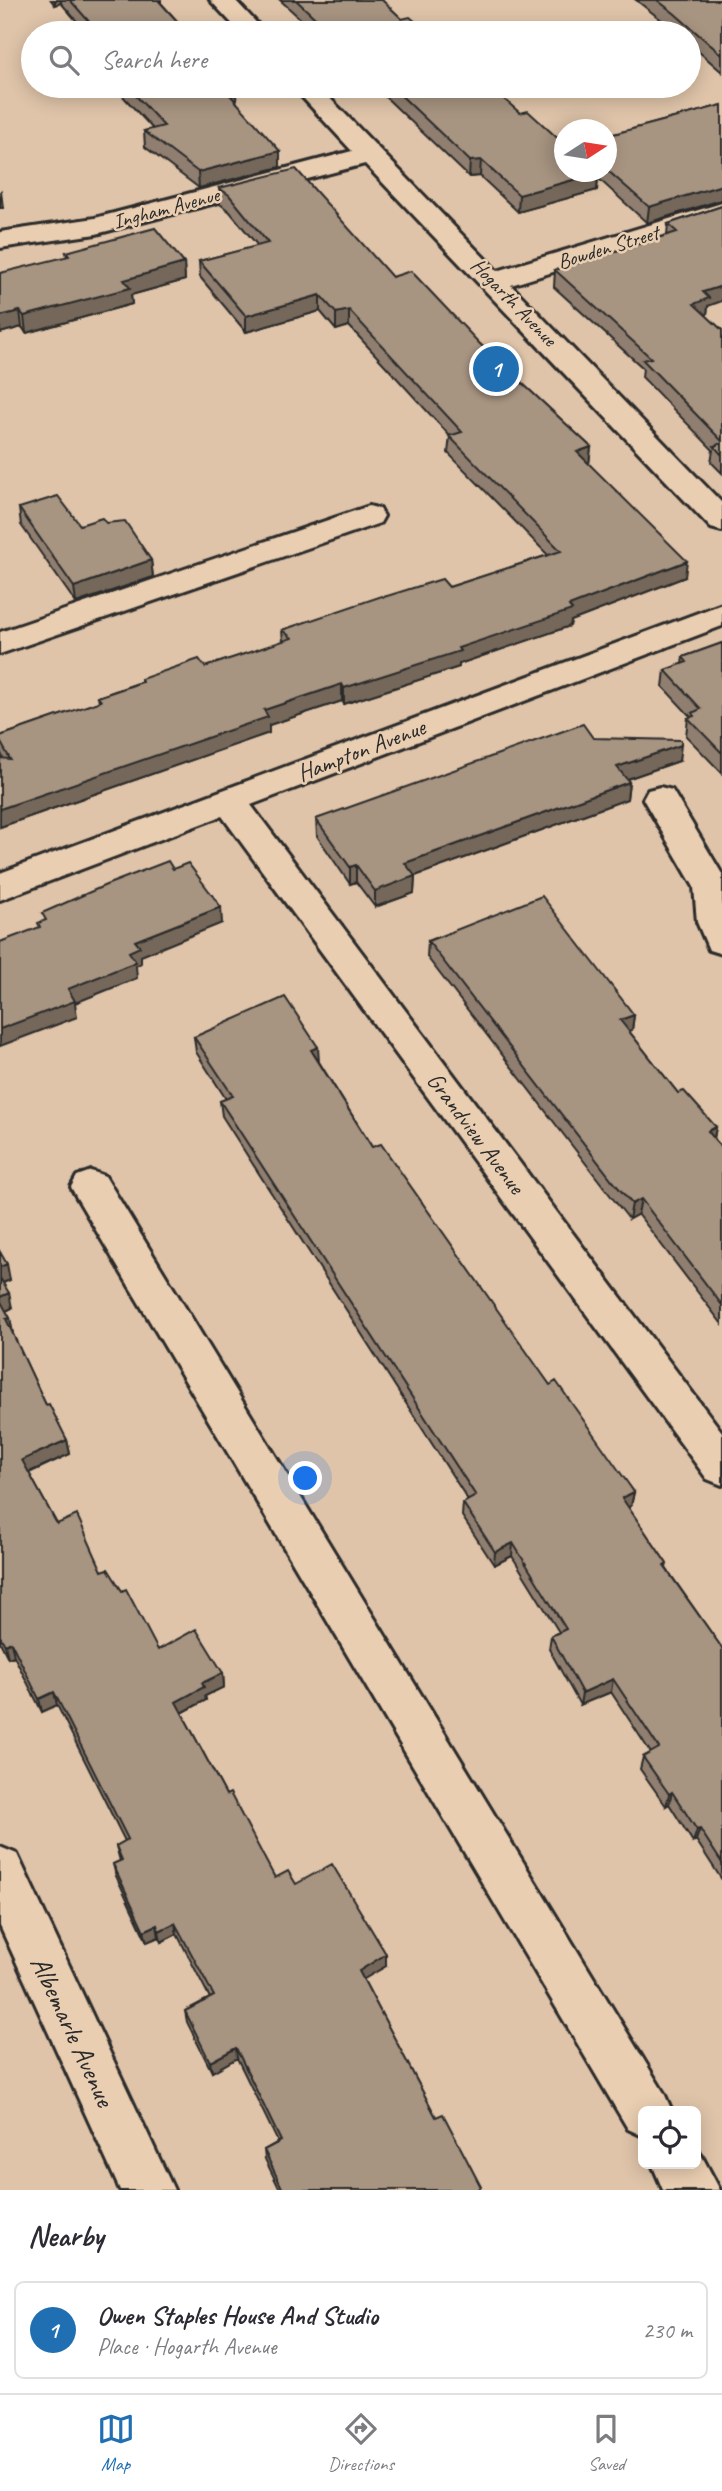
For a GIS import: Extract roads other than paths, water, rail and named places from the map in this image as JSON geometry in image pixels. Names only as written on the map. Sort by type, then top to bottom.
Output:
[{"type":"street","points":[[222,0],[242,21]]},
{"type":"street","name":"Hogarth Avenue","points":[[315,98],[722,521]]},
{"type":"street","name":"Ingham Avenue","points":[[0,240],[96,226],[369,155]]},
{"type":"street","name":"Bowden Street","points":[[494,281],[711,223]]},
{"type":"street","points":[[0,643],[369,516]]},
{"type":"street","name":"Hampton Avenue","points":[[0,887],[722,614]]},
{"type":"street","points":[[660,799],[712,887],[715,922],[722,941]]},
{"type":"street","name":"Grandview Avenue","points":[[229,800],[722,1466]]},
{"type":"street","points":[[91,1187],[643,2106]]},
{"type":"street","name":"Albemarle Avenue","points":[[0,1871],[147,2190]]},
{"type":"street","points":[[681,2169],[694,2190]]},
{"type":"place","name":"Owen Staples House And Studio","points":[[496,369]]}]
